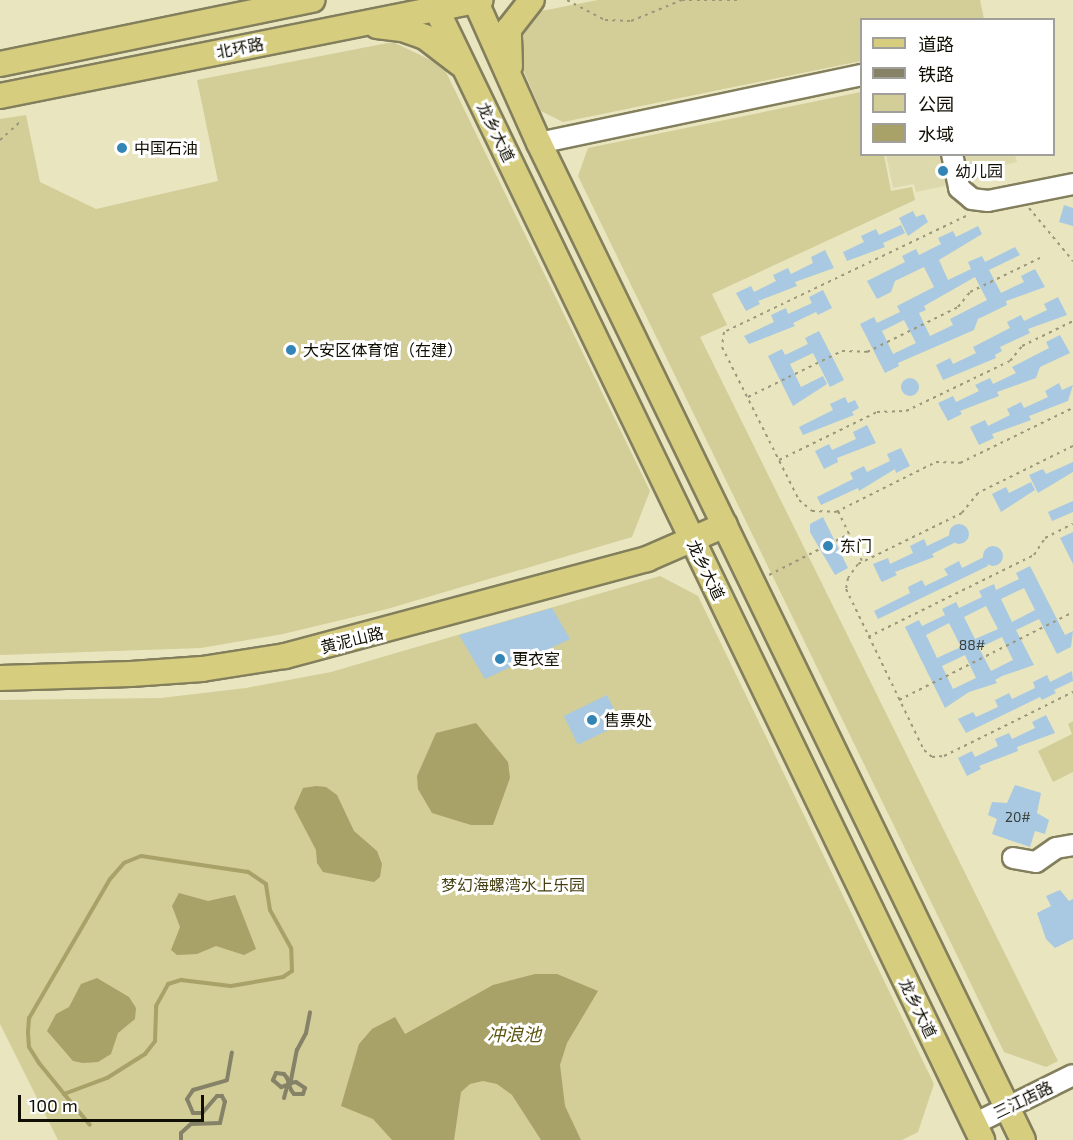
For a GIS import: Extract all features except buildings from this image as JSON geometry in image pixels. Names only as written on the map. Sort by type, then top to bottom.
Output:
[{"type":"main road","name":"北环路","points":[[0,64],[313,0]]},
{"type":"main road","name":"北环路","points":[[0,96],[360,24],[434,4],[477,0]]},
{"type":"main road","name":"龙乡大道","points":[[477,0],[539,143],[1023,1140]]},
{"type":"main road","points":[[512,83],[510,29],[532,0]]},
{"type":"main road","name":"龙乡大道","points":[[434,4],[978,1132]]},
{"type":"main road","points":[[360,24],[402,28],[425,37],[467,72]]},
{"type":"main road","name":"黄泥山路","points":[[0,678],[178,671],[285,656],[635,562],[692,541],[725,525]]},
{"type":"street","points":[[539,143],[860,75]]},
{"type":"street","points":[[952,156],[956,180],[966,196],[982,201],[1073,184]]},
{"type":"street","points":[[1047,188],[1073,177]]},
{"type":"street","points":[[1048,856],[1056,848],[1073,845]]},
{"type":"street","points":[[1013,858],[1031,863],[1059,851],[1073,852]]},
{"type":"street","name":"三江店路","points":[[978,1132],[1007,1108],[1073,1075]]},
{"type":"path","points":[[567,0],[605,20],[631,21],[682,0],[741,0]]},
{"type":"path","points":[[0,140],[21,121]]},
{"type":"path","points":[[1017,194],[1073,261]]},
{"type":"path","points":[[966,216],[728,328],[722,338],[722,347],[803,504],[825,514],[838,511],[936,462],[960,463],[1073,408]]},
{"type":"path","points":[[748,397],[842,351],[867,352],[958,307],[970,292],[1040,258]]},
{"type":"path","points":[[779,460],[877,412],[906,411],[1010,361],[1022,346],[1073,321]]},
{"type":"path","points":[[1073,446],[978,493],[962,513],[862,561],[850,572],[846,589],[924,750],[937,758],[1073,692]]},
{"type":"path","points":[[838,511],[862,561]]},
{"type":"path","points":[[868,637],[1034,555],[1045,538],[1073,524]]},
{"type":"path","points":[[754,583],[849,534]]},
{"type":"path","points":[[899,700],[1073,612]]},
{"type":"shaded area","name":"幼儿园","points":[[886,156],[1015,156],[1017,162],[996,167],[998,175],[916,192],[914,184],[893,188]]},
{"type":"green space","points":[[598,0],[980,0],[984,18],[860,18],[860,61],[563,122],[541,111],[516,53],[531,13]]},
{"type":"green space","name":"大安区体育馆（在建）","points":[[393,42],[443,66],[650,491],[632,537],[387,609],[283,634],[201,648],[0,655],[0,119],[26,115],[40,182],[96,209],[218,181],[197,80]]},
{"type":"green space","points":[[860,92],[860,156],[884,156],[891,191],[912,187],[915,200],[712,294],[727,325],[700,337],[1058,1061],[1046,1067],[1004,1052],[578,176],[588,148]]},
{"type":"green space","name":"梦幻海螺湾水上乐园","points":[[660,576],[698,596],[934,1084],[918,1132],[902,1140],[58,1140],[0,1024],[0,700],[161,698],[246,688],[331,672]]},
{"type":"green space","points":[[1073,721],[1073,772],[1053,782],[1038,751],[1072,734],[1068,724]]},
{"type":"water","points":[[476,723],[508,762],[510,778],[493,825],[471,825],[432,813],[418,789],[417,776],[436,733]]},
{"type":"water","points":[[326,787],[337,795],[354,831],[377,851],[382,864],[380,877],[374,882],[323,872],[317,863],[316,850],[294,808],[303,788]]},
{"type":"water","points":[[179,893],[208,901],[235,895],[256,949],[244,955],[216,946],[197,954],[177,955],[171,950],[180,927],[172,906]]},
{"type":"water","name":"冲浪池","points":[[535,974],[557,974],[598,991],[567,1043],[560,1065],[565,1106],[581,1140],[541,1140],[512,1095],[497,1084],[483,1081],[470,1084],[461,1092],[454,1140],[392,1140],[373,1119],[341,1106],[359,1044],[372,1029],[395,1017],[405,1034],[493,985]]},
{"type":"water","points":[[97,978],[129,997],[136,1008],[135,1019],[118,1033],[111,1054],[98,1062],[73,1061],[47,1031],[56,1014],[69,1007],[81,984]]},
{"type":"waterway","points":[[64,1094],[107,1078],[145,1054],[155,1041],[156,1006],[168,984],[181,980],[231,986],[283,977],[292,971],[291,948],[270,910],[266,884],[248,872],[141,856],[124,863],[110,879],[29,1018],[29,1047],[39,1063],[64,1094],[90,1125]]},
{"type":"railway","points":[[284,1098],[287,1087],[291,1083],[296,1082],[305,1088],[303,1094],[294,1094],[291,1090],[287,1078],[284,1074],[276,1073],[273,1080],[281,1087],[287,1085],[290,1083],[297,1050],[306,1033],[310,1012]]},
{"type":"railway","points":[[181,1140],[181,1133],[191,1124],[220,1123],[225,1102],[222,1096],[217,1096],[202,1113],[193,1113],[187,1099],[193,1090],[227,1080],[232,1052]]},
{"type":"place","name":"中国石油","points":[[122,148]]},
{"type":"place","name":"幼儿园","points":[[943,171]]},
{"type":"place","name":"大安区体育馆（在建）","points":[[291,350]]},
{"type":"place","name":"东门","points":[[828,546]]},
{"type":"place","name":"更衣室","points":[[500,659]]},
{"type":"place","name":"售票处","points":[[592,720]]}]
